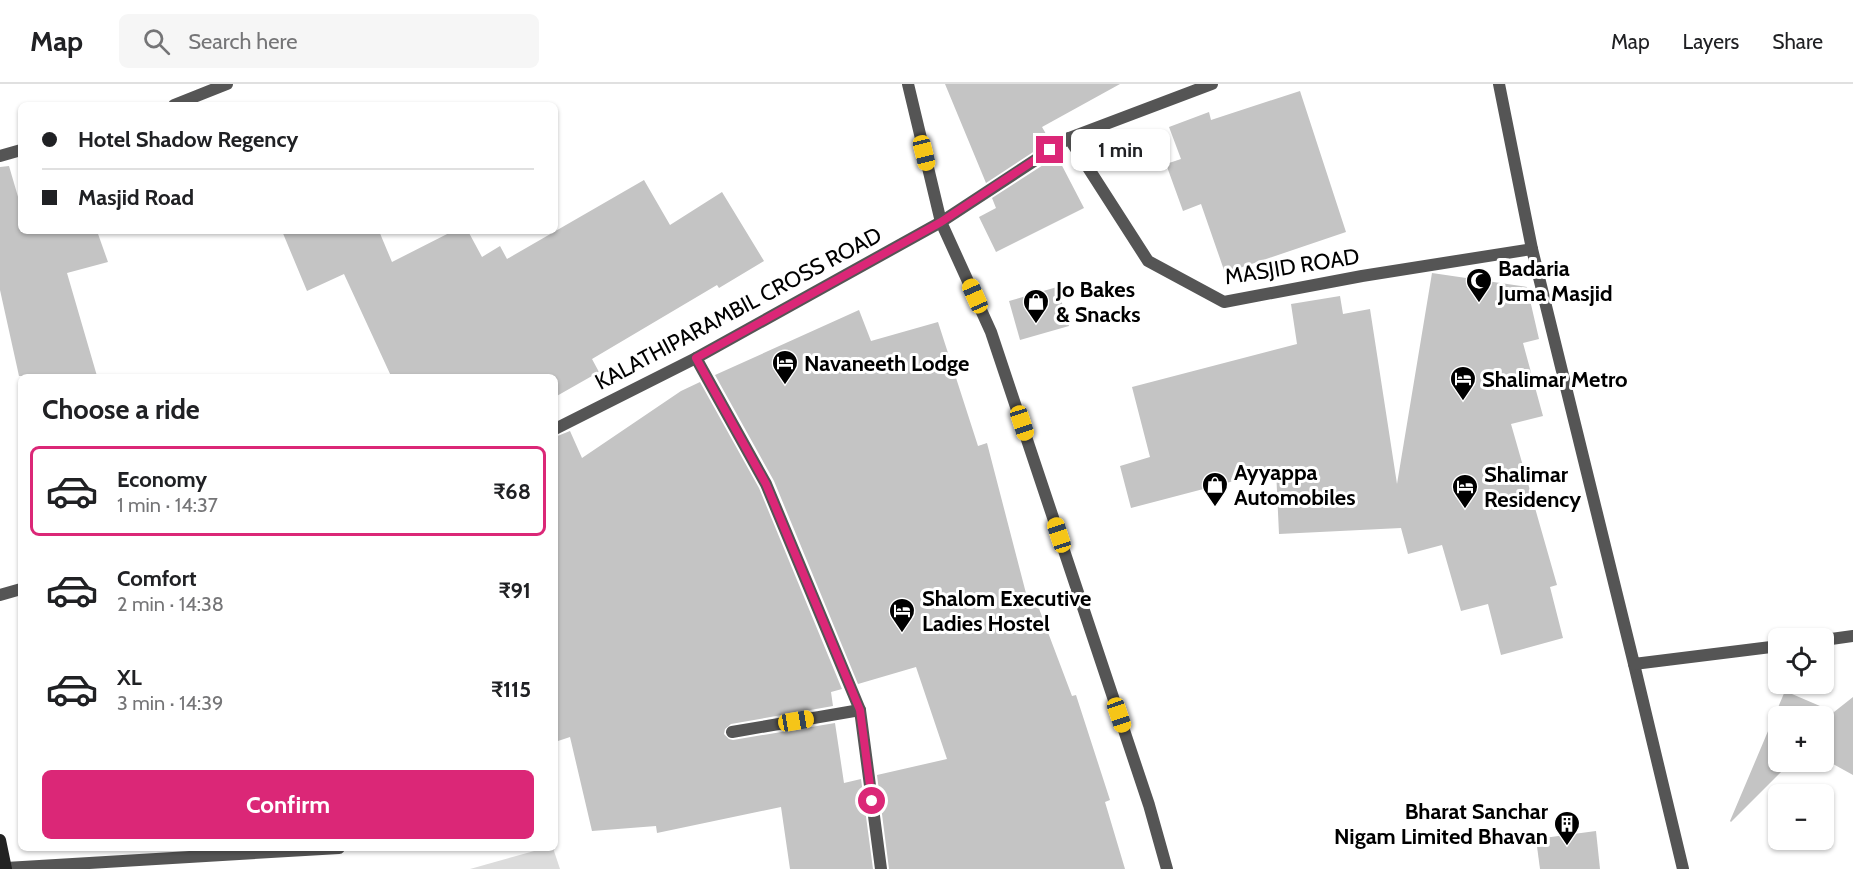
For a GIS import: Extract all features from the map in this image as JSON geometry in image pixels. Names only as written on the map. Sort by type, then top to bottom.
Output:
[{"type":"main road","points":[[0,840],[6,869]]},
{"type":"street","points":[[182,102],[227,84]]},
{"type":"street","points":[[908,84],[941,222],[992,332],[1149,805],[1167,869]]},
{"type":"street","points":[[941,222],[1069,138],[1212,84]]},
{"type":"street","points":[[1499,84],[1532,249],[1683,869]]},
{"type":"street","name":"MASJID ROAD","points":[[1069,138],[1148,261],[1224,302],[1362,276],[1532,249]]},
{"type":"street","points":[[0,156],[18,151]]},
{"type":"street","name":"KALATHIPARAMBIL CROSS ROAD","points":[[558,427],[696,358],[941,222]]},
{"type":"street","points":[[696,358],[766,484],[860,710],[881,869]]},
{"type":"street","points":[[0,595],[18,590]]},
{"type":"street","points":[[1834,639],[1853,636]]},
{"type":"street","points":[[1634,664],[1768,647]]},
{"type":"street","points":[[732,732],[860,710]]},
{"type":"street","points":[[6,869],[291,851]]},
{"type":"shaded area","points":[[534,851],[554,851],[560,869],[470,869]]},
{"type":"building","points":[[945,84],[1120,84],[1042,127],[1050,141],[986,183]]},
{"type":"building","points":[[1300,91],[1346,232],[1225,273],[1201,204],[1183,211],[1166,164],[1181,159],[1169,127],[1209,112],[1211,120]]},
{"type":"building","points":[[1057,156],[1084,208],[996,252],[979,217],[996,208],[992,198]]},
{"type":"building","points":[[9,166],[18,197],[18,234],[98,234],[108,262],[67,273],[96,374],[19,374],[0,290],[0,167]]},
{"type":"building","points":[[644,180],[670,225],[722,192],[764,261],[719,288],[717,285],[592,359],[599,372],[558,395],[558,374],[390,374],[344,274],[307,291],[283,234],[380,234],[392,262],[447,234],[470,234],[482,257],[500,246],[507,259],[550,234],[558,234],[558,230]]},
{"type":"building","points":[[1432,273],[1527,287],[1539,339],[1523,343],[1543,416],[1511,424],[1557,585],[1550,587],[1563,638],[1501,655],[1488,604],[1461,611],[1442,545],[1408,554],[1401,528],[1279,534],[1276,470],[1131,508],[1120,466],[1150,457],[1132,387],[1297,344],[1291,304],[1340,296],[1343,314],[1370,309],[1397,484]]},
{"type":"building","points":[[1057,287],[1069,326],[1020,340],[1009,301]]},
{"type":"building","points":[[859,310],[871,341],[938,322],[978,446],[987,443],[1028,601],[1035,598],[1072,696],[1076,695],[1110,800],[1105,802],[1125,869],[889,869],[877,775],[947,759],[916,667],[858,684],[774,481],[715,375]]},
{"type":"building","points":[[700,382],[759,488],[842,689],[831,692],[833,706],[731,724],[725,729],[724,734],[733,740],[835,723],[844,783],[861,779],[873,869],[790,869],[781,807],[657,833],[656,826],[592,831],[570,737],[558,741],[558,436],[570,431],[582,458],[681,391]]},
{"type":"building","points":[[1784,694],[1792,694],[1820,706],[1779,706]]},
{"type":"building","points":[[1853,697],[1853,775],[1834,765],[1834,712]]},
{"type":"building","points":[[1768,731],[1768,772],[1781,772],[1730,821]]},
{"type":"building","name":"Bharat Sanchar Nigam Limited Bhavan","points":[[1596,831],[1600,869],[1540,869],[1536,839]]},
{"type":"place","name":"Badaria Juma Masjid","points":[[1479,304]]},
{"type":"place","name":"Jo Bakes & Snacks","points":[[1036,325]]},
{"type":"place","name":"Navaneeth Lodge","points":[[785,386]]},
{"type":"place","name":"Shalimar Metro","points":[[1463,402]]},
{"type":"place","name":"Ayyappa Automobiles","points":[[1215,508]]},
{"type":"place","name":"Shalimar Residency","points":[[1465,510]]},
{"type":"place","name":"Shalom Executive Ladies Hostel","points":[[902,634]]},
{"type":"place","name":"Bharat Sanchar Nigam Limited Bhavan","points":[[1567,847]]},
{"type":"route","points":[[872,801],[860,710],[766,484],[696,358],[941,222],[1050,150]]}]
